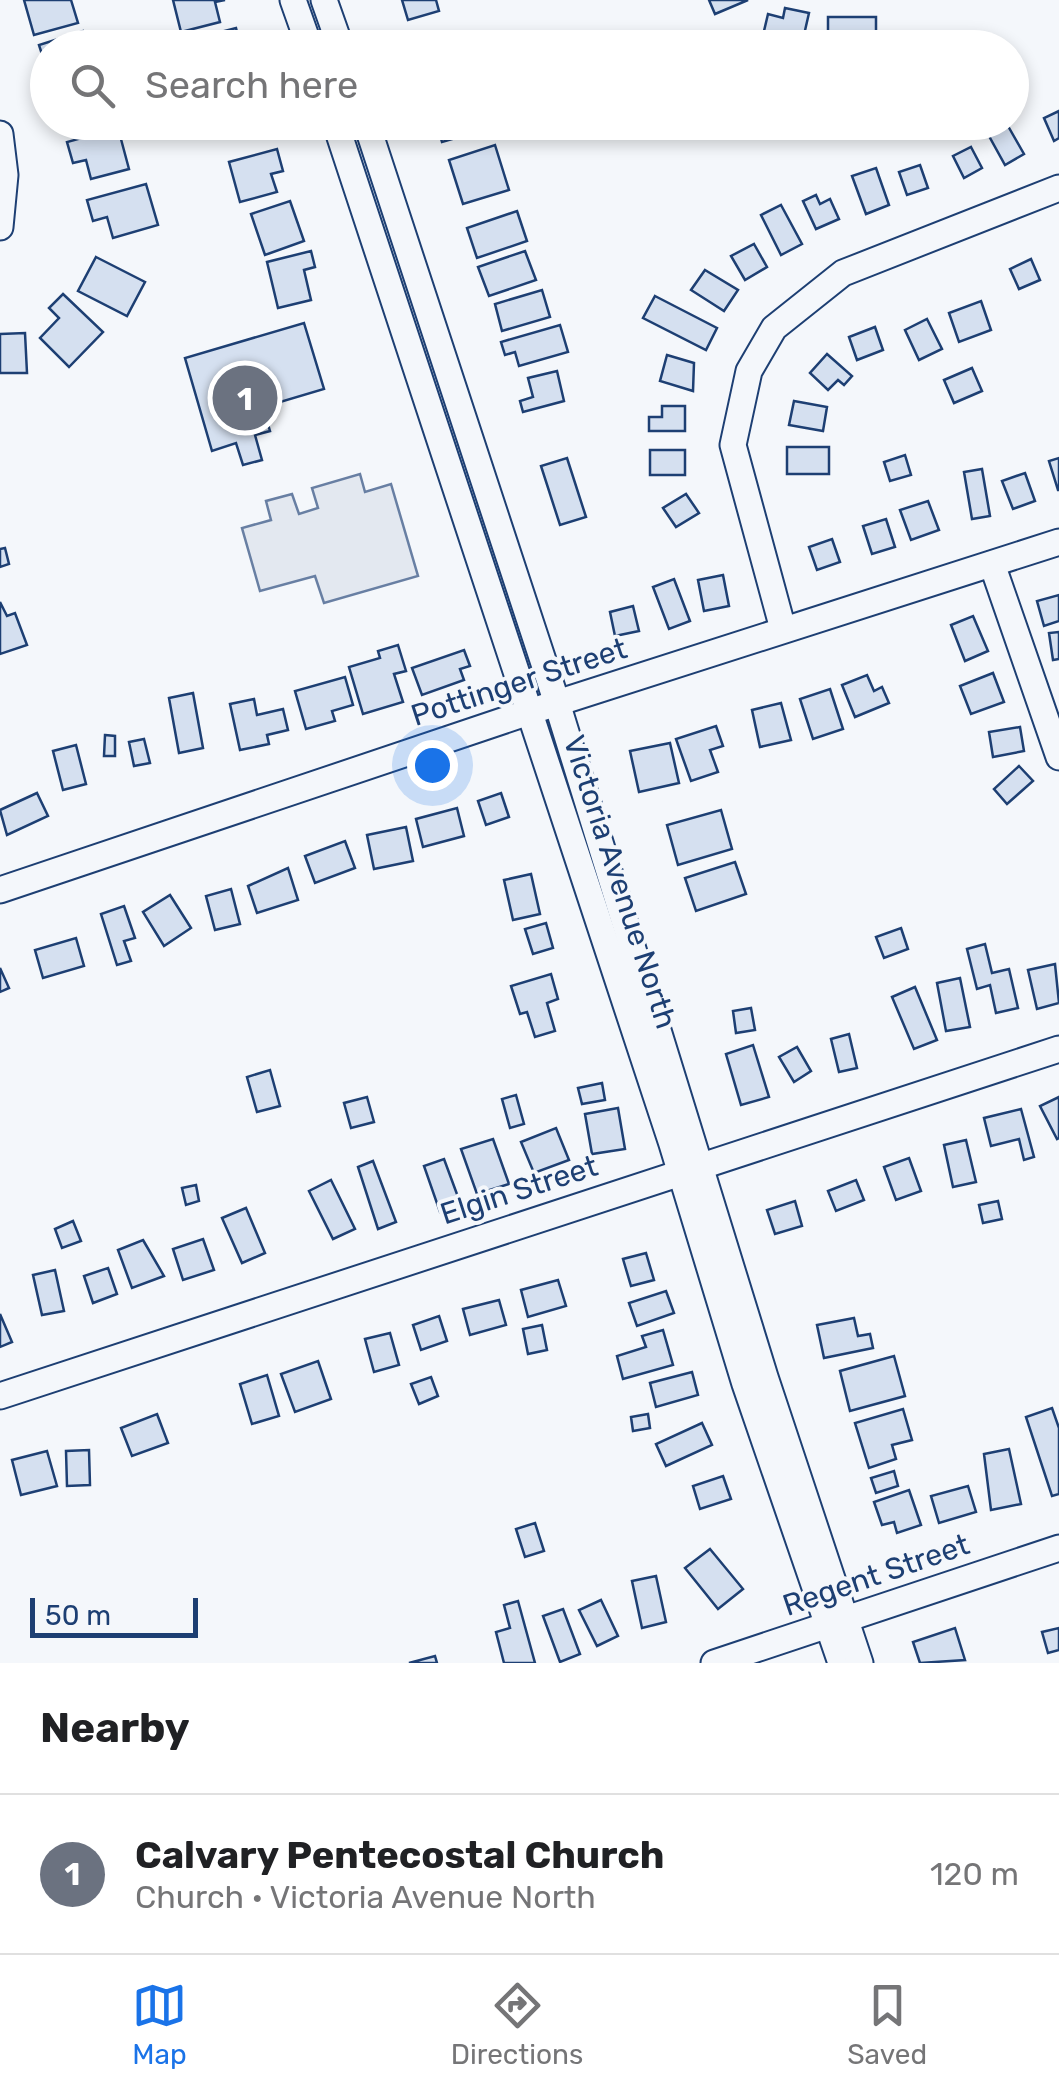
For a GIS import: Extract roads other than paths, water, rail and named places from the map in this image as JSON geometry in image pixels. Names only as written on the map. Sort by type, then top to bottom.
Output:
[{"type":"street","points":[[294,0],[304,30]]},
{"type":"street","points":[[324,0],[334,30]]},
{"type":"street","points":[[0,134],[5,175],[0,227]]},
{"type":"street","name":"Victoria Avenue North","points":[[341,140],[530,712],[690,1168]]},
{"type":"street","name":"Victoria Avenue North","points":[[372,140],[557,704],[755,1380],[838,1622],[860,1663]]},
{"type":"street","points":[[783,629],[733,445],[749,372],[774,328],[843,273],[1059,188]]},
{"type":"street","name":"Pottinger Street","points":[[0,890],[530,712],[1059,542]]},
{"type":"street","points":[[992,564],[1059,758]]},
{"type":"street","name":"Elgin Street","points":[[0,1396],[1059,1050]]},
{"type":"street","name":"Regent Street","points":[[714,1663],[1059,1548]]},
{"type":"street","name":"Victoria Avenue North","points":[[838,1622],[841,1663]]},
{"type":"place","name":"Calvary Pentecostal Church","points":[[245,398]]}]
